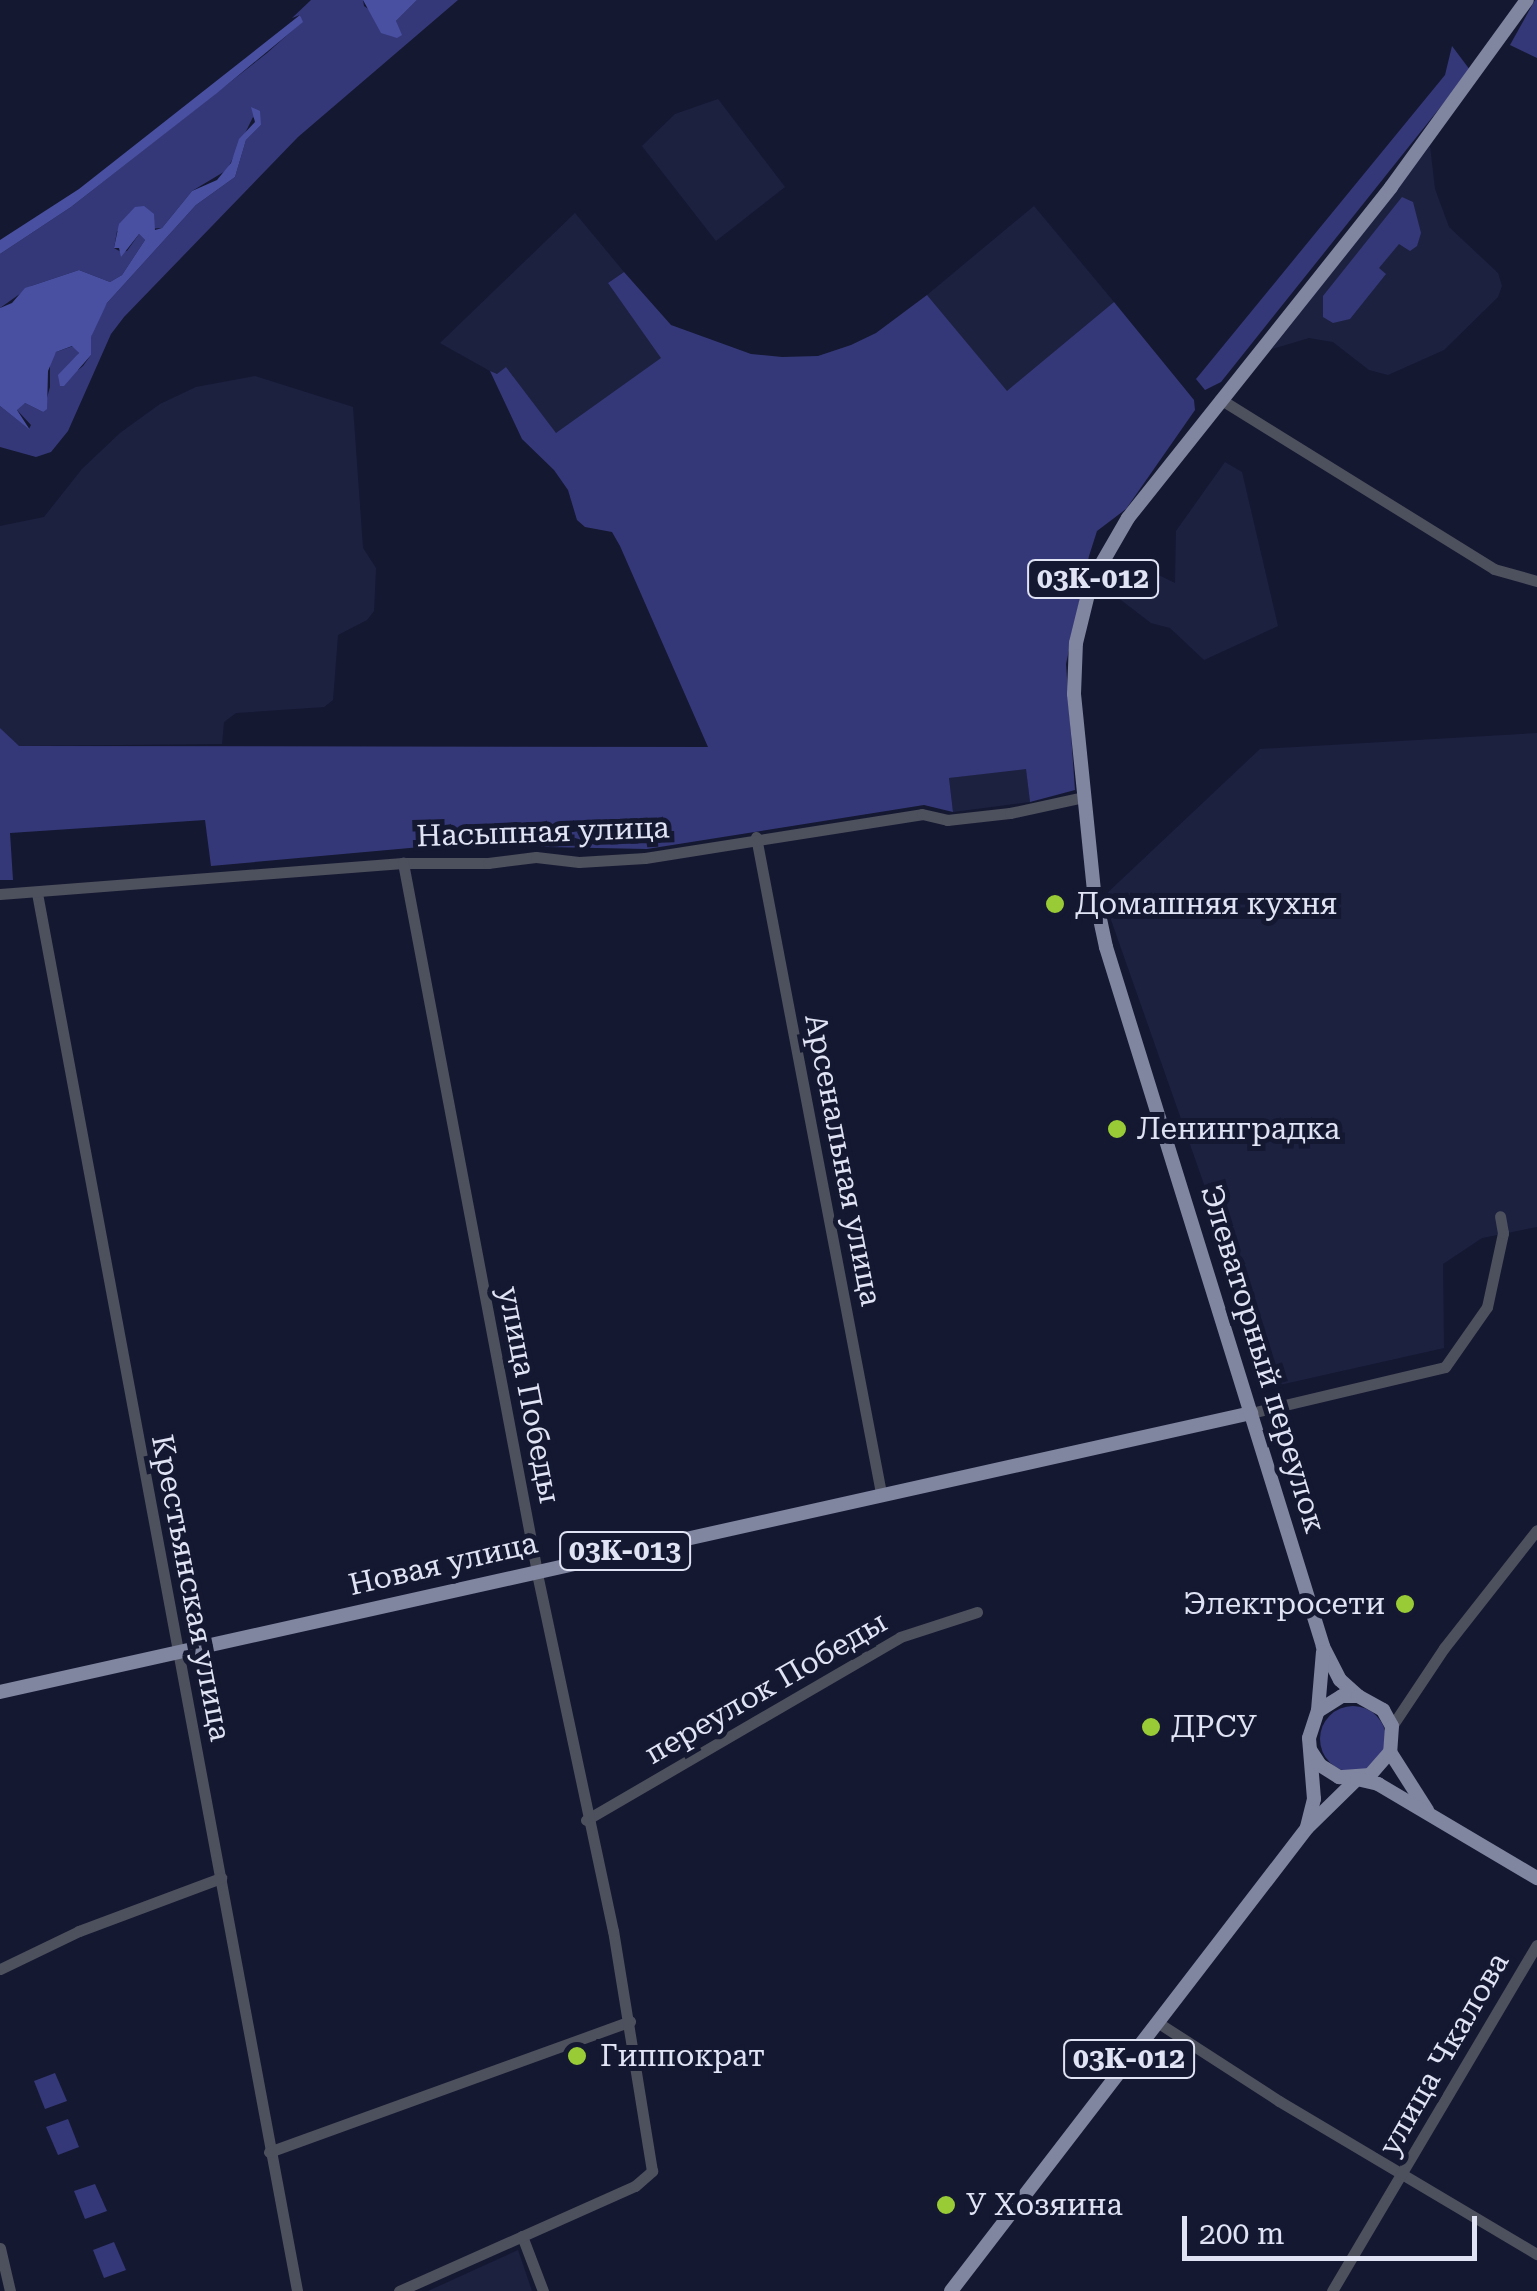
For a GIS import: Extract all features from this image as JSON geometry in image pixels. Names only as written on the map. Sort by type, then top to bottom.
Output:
[{"type":"main road","name":"03К-012","points":[[1084,797],[1074,668],[1080,618],[1091,582],[1128,518],[1390,187],[1527,0]]},
{"type":"main road","name":"Элеваторный переулок","points":[[1084,797],[1103,935],[1322,1646],[1340,1680],[1358,1696]]},
{"type":"main road","name":"Новая улица","points":[[0,1692],[881,1493],[1251,1414]]},
{"type":"main road","name":"Элеваторный переулок","points":[[1318,1711],[1322,1646]]},
{"type":"main road","points":[[1307,1828],[1314,1798],[1309,1738],[1318,1711],[1342,1696],[1358,1696],[1383,1710],[1392,1726],[1390,1752],[1397,1770],[1433,1819]]},
{"type":"main road","points":[[1311,1751],[1327,1772],[1378,1784],[1537,1878]]},
{"type":"main road","points":[[1307,1828],[1357,1778],[1370,1775],[1390,1752]]},
{"type":"main road","name":"03К-012","points":[[951,2291],[1307,1828]]},
{"type":"street","points":[[1220,399],[1494,569],[1537,581]]},
{"type":"street","name":"Насыпная улица","points":[[0,894],[403,863],[488,864],[536,856],[579,862],[645,858],[756,837],[922,814],[948,820],[1010,813],[1084,797]]},
{"type":"street","name":"Арсенальная улица","points":[[756,837],[881,1493]]},
{"type":"street","name":"улица Победы","points":[[403,863],[536,1572],[630,2021],[652,2171],[635,2186],[522,2236]]},
{"type":"street","name":"Крестьянская улица","points":[[37,894],[221,1878],[268,2152],[297,2291]]},
{"type":"street","points":[[1251,1414],[1445,1367],[1487,1308],[1502,1233],[1500,1216]]},
{"type":"street","points":[[1392,1726],[1409,1696],[1537,1530]]},
{"type":"street","name":"переулок Победы","points":[[586,1820],[900,1637],[977,1612]]},
{"type":"street","points":[[1383,1710],[1409,1696]]},
{"type":"street","points":[[0,1969],[79,1932],[221,1878]]},
{"type":"street","name":"улица Чкалова","points":[[1332,2291],[1537,1945]]},
{"type":"street","points":[[268,2152],[630,2021]]},
{"type":"street","points":[[1157,2022],[1537,2254]]},
{"type":"street","points":[[399,2291],[522,2236],[543,2291]]},
{"type":"street","points":[[0,2248],[10,2291]]},
{"type":"shaded area","points":[[311,0],[363,0],[364,6],[397,29],[396,21],[417,0],[458,0],[298,137],[124,317],[111,334],[68,431],[51,452],[36,457],[0,447],[0,406],[29,429],[31,425],[17,410],[18,405],[25,403],[43,412],[50,387],[50,361],[56,352],[73,346],[79,353],[70,367],[78,370],[83,366],[91,355],[89,342],[107,303],[196,205],[235,177],[246,140],[261,125],[253,117],[227,170],[192,191],[162,228],[117,231],[114,248],[121,252],[127,251],[139,234],[145,240],[122,275],[110,282],[79,270],[31,286],[0,308],[0,254],[71,207],[267,53],[302,22],[300,15],[292,18]]},
{"type":"shaded area","points":[[363,0],[417,0],[396,21],[402,35],[397,38],[381,33]]},
{"type":"shaded area","points":[[1537,0],[1537,58],[1510,45]]},
{"type":"shaded area","points":[[300,15],[303,22],[217,93],[71,207],[0,254],[0,240],[79,189]]},
{"type":"shaded area","points":[[1452,46],[1470,70],[1221,382],[1205,390],[1196,379],[1445,75]]},
{"type":"shaded area","points":[[718,99],[785,187],[716,241],[642,146],[675,114]]},
{"type":"shaded area","points":[[251,107],[260,111],[261,125],[246,140],[235,177],[196,205],[107,303],[91,337],[91,355],[64,386],[60,386],[58,375],[79,353],[72,346],[56,352],[48,371],[47,409],[43,412],[25,403],[17,410],[30,430],[0,406],[0,308],[12,303],[25,288],[79,270],[110,282],[122,275],[145,240],[139,234],[121,257],[119,248],[114,248],[119,224],[135,207],[144,206],[154,214],[155,230],[162,228],[192,191],[217,180],[231,163],[239,139],[255,122]]},
{"type":"shaded area","points":[[1430,146],[1435,189],[1449,227],[1498,273],[1502,286],[1498,297],[1444,350],[1388,375],[1369,370],[1333,342],[1309,338],[1272,349]]},
{"type":"shaded area","points":[[1402,197],[1413,202],[1421,233],[1417,246],[1410,251],[1399,244],[1379,268],[1386,274],[1350,319],[1333,323],[1323,317],[1323,296]]},
{"type":"shaded area","points":[[1034,206],[1114,302],[1007,392],[927,295]]},
{"type":"shaded area","points":[[575,213],[624,272],[608,283],[662,358],[556,434],[506,367],[497,375],[440,343]]},
{"type":"shaded area","points":[[624,272],[671,325],[751,354],[782,357],[818,356],[851,345],[876,333],[927,295],[1007,391],[1114,302],[1194,400],[1195,410],[1126,509],[1097,531],[1089,556],[1066,664],[1075,790],[1030,802],[1026,769],[949,778],[953,812],[924,805],[647,849],[443,845],[211,866],[205,820],[10,833],[13,880],[0,880],[0,728],[19,746],[708,747],[612,532],[585,527],[577,520],[568,490],[522,439],[490,371],[497,374],[506,367],[556,433],[661,358],[608,283]]},
{"type":"shaded area","points":[[255,376],[353,407],[363,548],[376,568],[374,611],[367,620],[338,635],[333,700],[324,707],[236,713],[224,722],[222,744],[18,746],[0,728],[0,526],[44,517],[82,469],[120,433],[160,404],[196,387]]},
{"type":"shaded area","points":[[1225,462],[1242,472],[1278,626],[1204,660],[1170,628],[1151,623],[1117,597],[1138,565],[1175,583],[1176,531]]},
{"type":"shaded area","points":[[1537,733],[1537,1227],[1482,1238],[1443,1264],[1444,1348],[1275,1386],[1103,897],[1260,749]]},
{"type":"shaded area","points":[[1026,768],[1030,802],[953,812],[949,778]]},
{"type":"shaded area","points":[[1353,1706],[1376,1716],[1386,1739],[1376,1762],[1353,1772],[1330,1762],[1320,1739],[1330,1716]]},
{"type":"shaded area","points":[[55,2073],[67,2101],[45,2109],[34,2081]]},
{"type":"shaded area","points":[[68,2119],[79,2147],[58,2155],[46,2127]]},
{"type":"shaded area","points":[[95,2184],[107,2211],[85,2219],[74,2191]]},
{"type":"shaded area","points":[[114,2242],[126,2270],[104,2278],[93,2250]]},
{"type":"shaded area","points":[[518,2250],[532,2291],[428,2291]]},
{"type":"place","name":"Домашняя кухня","points":[[1055,904]]},
{"type":"place","name":"Ленинградка","points":[[1117,1129]]},
{"type":"place","name":"Электросети","points":[[1405,1604]]},
{"type":"place","name":"ДРСУ","points":[[1151,1727]]},
{"type":"place","name":"Гиппократ","points":[[577,2056]]},
{"type":"place","name":"У Хозяина","points":[[946,2205]]}]
